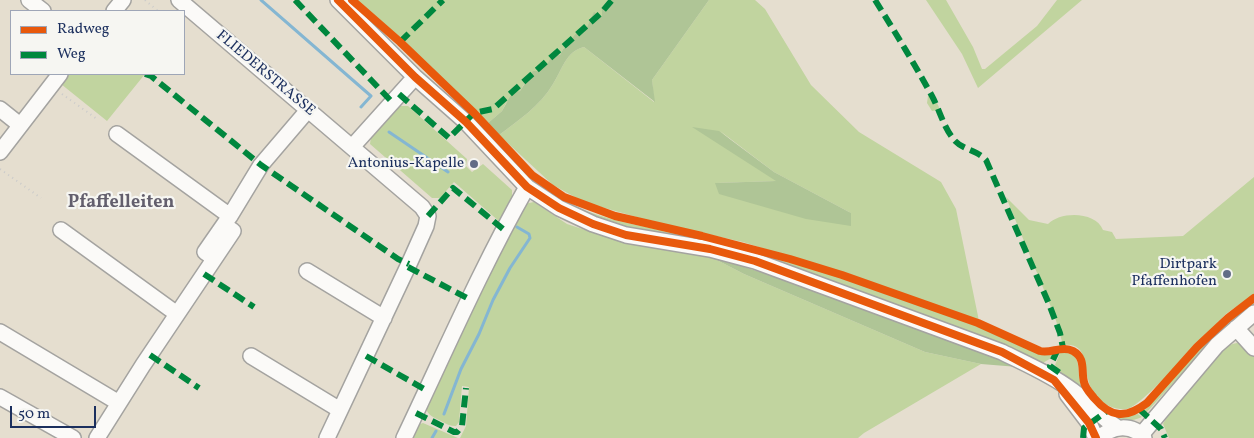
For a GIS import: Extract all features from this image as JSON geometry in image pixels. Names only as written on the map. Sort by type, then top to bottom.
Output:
[{"type":"street","points":[[29,0],[42,10]]},
{"type":"street","points":[[115,10],[123,0]]},
{"type":"street","name":"FLIEDERSTRASSE","points":[[179,0],[422,207],[428,216],[423,234],[384,318]]},
{"type":"street","points":[[338,0],[414,77],[466,122],[525,184],[559,208],[593,224],[626,235],[705,248],[755,261],[1002,352],[1054,380],[1084,399],[1100,416],[1118,428]]},
{"type":"street","points":[[352,147],[414,77]]},
{"type":"street","points":[[0,152],[55,79]]},
{"type":"street","points":[[0,109],[20,125]]},
{"type":"street","points":[[227,220],[261,165],[308,110]]},
{"type":"street","points":[[97,438],[176,314],[233,231],[227,220],[117,134]]},
{"type":"street","points":[[404,438],[525,184]]},
{"type":"street","points":[[61,230],[176,314]]},
{"type":"street","points":[[307,271],[384,318],[327,438]]},
{"type":"street","points":[[1100,438],[1110,430],[1118,428],[1129,428],[1143,436],[1217,345],[1254,313]]},
{"type":"street","points":[[1236,328],[1254,348]]},
{"type":"street","points":[[0,332],[119,403]]},
{"type":"street","points":[[251,356],[340,410]]},
{"type":"street","points":[[1054,380],[1090,424],[1096,438]]},
{"type":"street","points":[[0,397],[73,438]]},
{"type":"path","points":[[145,0],[157,10]]},
{"type":"path","points":[[55,79],[98,119]]},
{"type":"path","points":[[0,168],[41,198]]},
{"type":"green space","points":[[355,0],[608,0],[602,9],[602,18],[594,13],[586,29],[563,49],[560,55],[526,81],[520,91],[506,103],[502,111],[488,123]]},
{"type":"green space","points":[[608,0],[709,0],[652,80],[655,102],[584,47],[573,52],[542,99],[499,135],[488,123],[502,111],[512,93],[520,91],[533,71],[538,71],[542,65],[547,65],[554,54],[560,55],[582,27],[586,29],[594,12],[602,17],[602,9]]},
{"type":"green space","points":[[709,0],[755,0],[765,9],[811,85],[859,132],[941,182],[956,209],[979,321],[872,283],[743,242],[661,224],[584,202],[553,185],[499,135],[529,112],[542,99],[565,62],[578,49],[584,47],[654,102],[652,80]],"holes":[[[720,131],[774,172],[851,213],[716,183],[777,181]]]},
{"type":"green space","points":[[926,0],[946,0],[973,47],[982,69],[985,69],[1037,26],[1057,0],[1082,0],[978,88],[962,54]]},
{"type":"green space","points":[[68,75],[144,75],[107,121],[61,84]]},
{"type":"green space","points":[[933,95],[939,107],[938,110],[932,111],[927,103],[928,96]]},
{"type":"green space","points":[[399,106],[408,106],[467,159],[466,166],[472,172],[483,164],[512,190],[512,198],[500,222],[454,182],[440,198],[432,198],[370,144],[371,137]]},
{"type":"green space","points":[[472,120],[539,186],[565,202],[600,216],[693,236],[692,239],[621,226],[586,216],[570,208],[554,199],[532,182]]},
{"type":"green space","points":[[692,127],[719,131],[774,172],[851,213],[851,226],[806,219],[719,194],[715,183],[776,181]]},
{"type":"green space","points":[[1254,177],[1254,294],[1226,314],[1135,405],[1127,409],[1120,409],[1113,408],[1102,402],[1090,386],[1085,361],[1080,350],[1071,345],[1063,345],[1055,317],[1006,197],[1029,220],[1048,224],[1061,217],[1077,215],[1093,219],[1103,230],[1112,232],[1116,239],[1183,236]]},
{"type":"green space","points":[[534,202],[567,224],[622,242],[709,256],[744,274],[925,352],[981,364],[858,438],[460,438],[466,426],[469,387],[462,386],[459,422],[456,426],[446,424],[431,416],[426,407],[428,399],[524,204]]},
{"type":"green space","points":[[715,243],[809,267],[908,299],[972,323],[1040,354],[1055,352],[1053,357],[1041,364],[958,328],[793,267],[710,244]]},
{"type":"green space","points":[[709,256],[808,287],[1018,367],[981,364],[925,352],[744,274]]},
{"type":"green space","points":[[1254,300],[1254,305],[1211,343],[1146,413],[1144,411],[1206,342]]},
{"type":"green space","points":[[1237,343],[1242,344],[1254,356],[1254,438],[1169,438],[1163,424],[1186,389],[1216,354]]},
{"type":"green space","points":[[1065,352],[1074,356],[1078,363],[1080,383],[1087,397],[1064,378],[1055,365],[1060,353]]},
{"type":"green space","points":[[1109,414],[1124,416],[1138,414],[1142,417],[1125,421],[1116,419]]},
{"type":"green space","points":[[423,423],[458,438],[408,438],[417,425]]},
{"type":"waterway","points":[[261,0],[371,96],[361,107]]},
{"type":"waterway","points":[[389,132],[448,172]]},
{"type":"waterway","points":[[444,414],[461,369],[479,334],[493,300],[510,268],[530,238],[529,234],[517,227]]},
{"type":"waterway","points":[[432,438],[436,431]]},
{"type":"marked path","points":[[295,0],[392,102]]},
{"type":"marked path","points":[[400,42],[443,0]]},
{"type":"marked path","points":[[399,94],[449,138],[474,113],[493,109],[601,13],[612,0]]},
{"type":"marked path","points":[[875,0],[925,84],[952,137],[959,145],[982,156],[986,160],[1049,304],[1060,333],[1063,348]]},
{"type":"marked path","points":[[148,75],[261,165],[398,259],[409,264]]},
{"type":"marked path","points":[[428,216],[453,188],[503,229]]},
{"type":"marked path","points":[[408,267],[469,299]]},
{"type":"marked path","points":[[204,274],[254,307]]},
{"type":"marked path","points":[[1058,349],[1050,366],[1060,373]]},
{"type":"marked path","points":[[150,355],[199,388]]},
{"type":"marked path","points":[[366,356],[426,390]]},
{"type":"marked path","points":[[416,413],[457,432],[462,426],[466,388]]},
{"type":"marked path","points":[[1139,409],[1161,429],[1165,438]]},
{"type":"marked path","points":[[1083,438],[1084,428],[1107,411]]},
{"type":"cycle path","points":[[338,0],[415,77],[466,122],[527,187],[559,208],[593,224],[626,235],[710,249],[755,261],[1002,352],[1054,380],[1089,423],[1096,438]]},
{"type":"cycle path","points":[[352,0],[400,42],[474,113],[532,175],[564,197],[615,216],[702,236],[842,275],[978,323],[1040,351],[1069,349],[1080,357],[1083,378],[1087,388],[1100,405],[1113,413],[1125,414],[1132,412],[1147,403],[1197,347],[1228,318],[1254,298]]},
{"type":"place","name":"Antonius-Kapelle","points":[[474,164]]},
{"type":"place","name":"Dirtpark Pfaffenhofen","points":[[1227,274]]},
{"type":"district","name":"Pfaffelleiten","points":[[121,204]]}]
